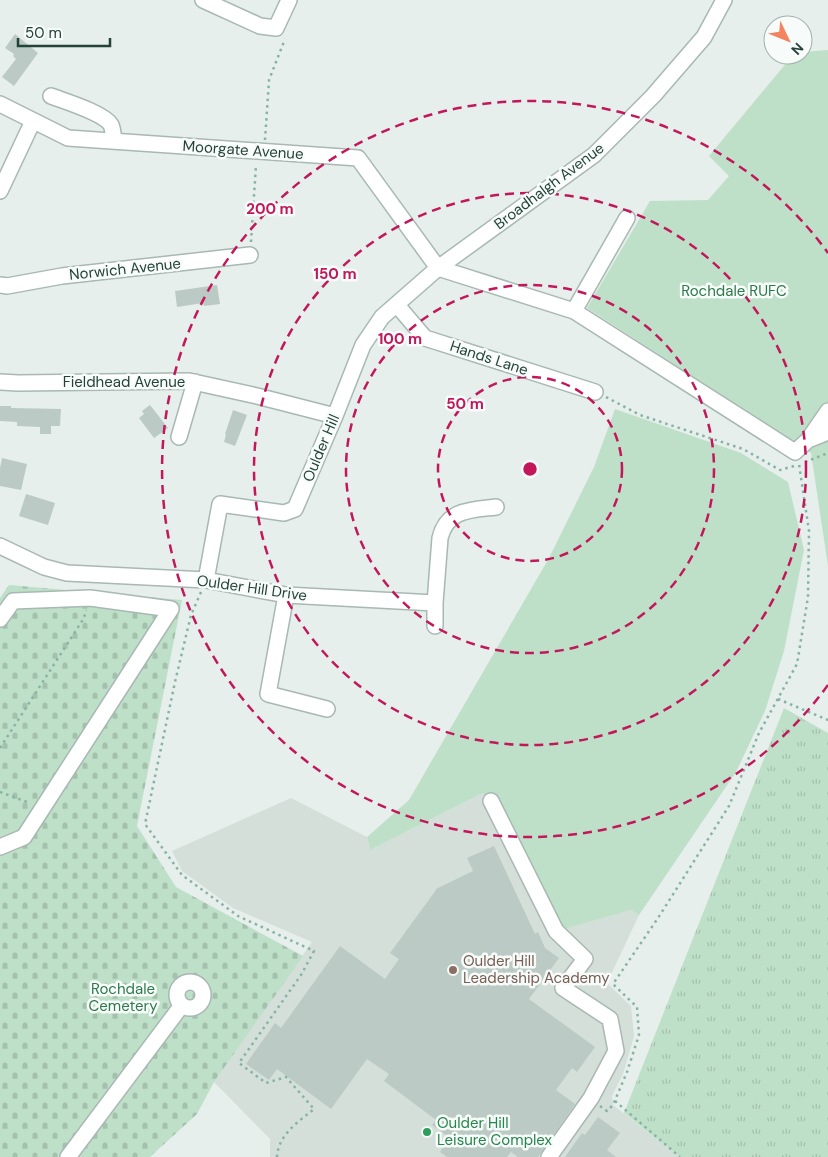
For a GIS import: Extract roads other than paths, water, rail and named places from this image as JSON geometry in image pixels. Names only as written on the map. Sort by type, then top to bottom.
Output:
[{"type":"street","points":[[203,0],[260,26],[276,28],[289,0]]},
{"type":"street","name":"Broadhalgh Avenue","points":[[438,268],[594,155],[652,96],[704,36],[724,0]]},
{"type":"street","points":[[51,96],[106,119],[112,128],[114,140]]},
{"type":"street","name":"Moorgate Avenue","points":[[0,104],[68,138],[358,158],[438,268]]},
{"type":"street","points":[[0,191],[33,121]]},
{"type":"street","points":[[574,311],[627,218]]},
{"type":"street","name":"Norwich Avenue","points":[[0,285],[7,286],[62,276],[250,256]]},
{"type":"street","points":[[438,268],[574,311],[797,458],[828,411]]},
{"type":"street","name":"Oulder Hill","points":[[206,580],[220,504],[284,513],[295,509],[335,416],[363,344],[382,317],[438,268]]},
{"type":"street","name":"Hands Lane","points":[[397,304],[425,338],[595,392]]},
{"type":"street","name":"Fieldhead Avenue","points":[[0,382],[189,381],[335,416]]},
{"type":"street","points":[[179,437],[195,382]]},
{"type":"street","points":[[808,440],[828,432]]},
{"type":"street","points":[[435,626],[440,538],[443,529],[448,521],[459,513],[496,507]]},
{"type":"street","name":"Oulder Hill Drive","points":[[0,546],[44,567],[66,573],[206,580],[286,595],[435,603]]},
{"type":"street","points":[[286,595],[268,694],[326,708]]},
{"type":"street","points":[[0,619],[12,601],[90,598],[171,609],[24,837],[0,847]]},
{"type":"street","points":[[491,800],[556,931],[585,959],[563,988],[610,1019],[616,1051],[591,1098],[549,1157]]},
{"type":"street","points":[[68,1157],[182,1005]]},
{"type":"place","name":"Oulder Hill Leadership Academy","points":[[453,970]]},
{"type":"place","name":"Oulder Hill Leisure Complex","points":[[427,1132]]},
{"type":"park label","name":"Rochdale RUFC","points":[[734,291]]},
{"type":"park label","name":"Rochdale Cemetery","points":[[123,998]]}]
